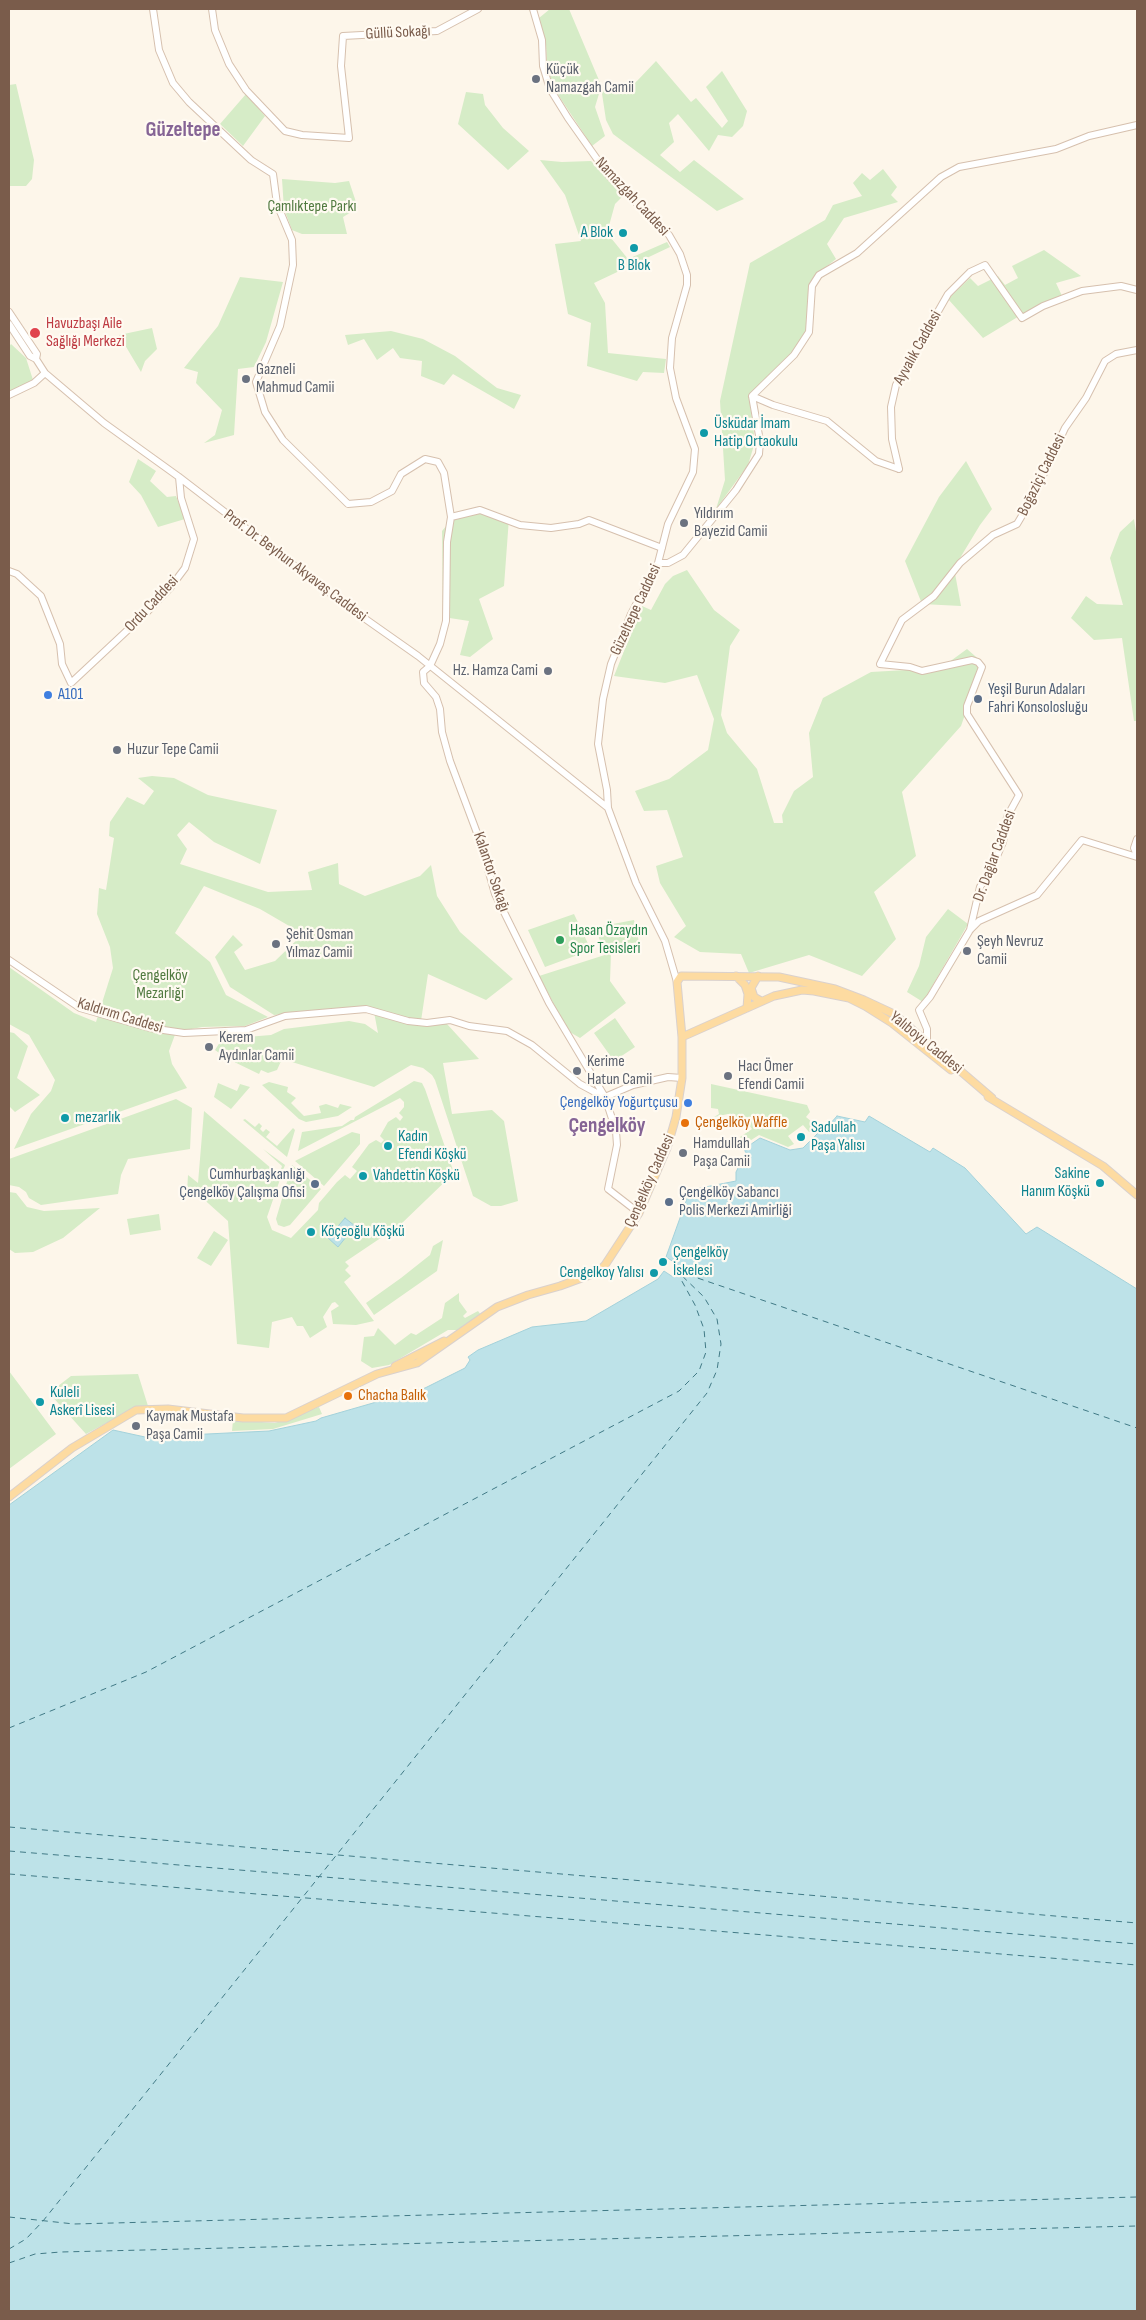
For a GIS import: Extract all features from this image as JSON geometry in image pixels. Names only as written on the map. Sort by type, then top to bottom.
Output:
[{"type":"main road","points":[[736,976],[745,985],[748,994],[747,1008]]},
{"type":"main road","name":"Yalıboyu Caddesi","points":[[678,977],[758,976],[803,981],[842,992],[894,1014],[927,1040],[939,1054],[992,1098],[1103,1166],[1137,1195]]},
{"type":"main road","points":[[758,976],[752,988],[754,997],[761,1002]]},
{"type":"main road","points":[[678,977],[682,1037],[761,1002]]},
{"type":"main road","name":"Yalıboyu Caddesi","points":[[761,1002],[802,990],[849,998],[884,1017],[985,1096],[992,1098]]},
{"type":"main road","name":"Çengelköy Caddesi","points":[[9,1497],[72,1448],[136,1410],[168,1409],[243,1418],[280,1418],[381,1373],[453,1336],[497,1308],[528,1295],[598,1272],[605,1265],[639,1213],[667,1148],[676,1117],[682,1078],[682,1037]]},
{"type":"main road","name":"Yalıboyu Caddesi","points":[[1127,1186],[1137,1191]]},
{"type":"street","points":[[153,9],[159,50],[173,83],[189,102],[251,160],[273,174],[277,204],[292,240],[293,265],[280,326],[256,382],[265,412],[283,440],[348,504],[371,502],[392,491],[401,474],[425,458],[438,462],[444,473],[451,517],[447,542],[446,621],[440,644],[430,666]]},
{"type":"street","name":"Güllü Sokağı","points":[[212,9],[215,30],[229,64],[246,90],[285,131],[302,135],[348,138],[341,66],[343,36],[437,31],[478,9]]},
{"type":"street","name":"Namazgah Caddesi","points":[[534,9],[542,40],[544,66],[550,88],[568,118],[609,176],[660,225],[680,254],[687,275],[687,285],[672,338],[670,368],[676,398],[696,449],[693,472],[668,524],[662,548]]},
{"type":"street","points":[[658,563],[668,563],[683,555],[736,490],[759,454],[760,441],[752,396],[794,355],[809,332],[812,286],[819,275],[857,253],[942,177],[959,167],[1056,149],[1089,136],[1137,125]]},
{"type":"street","name":"Ayvalık Caddesi","points":[[752,396],[773,405],[827,421],[876,461],[899,469],[892,439],[892,407],[896,385],[948,294],[970,272],[985,265],[1022,318],[1042,306],[1082,291],[1122,286],[1137,290]]},
{"type":"street","name":"Prof. Dr. Beyhun Akyavaş Caddesi","points":[[9,314],[11,325],[37,354],[36,359],[45,372],[104,423],[179,477],[347,606],[430,666],[608,808]]},
{"type":"street","name":"Boğaziçi Caddesi","points":[[880,664],[902,620],[934,596],[960,563],[993,535],[1017,524],[1033,497],[1065,428],[1086,398],[1105,361],[1116,354],[1137,350]]},
{"type":"street","points":[[9,395],[34,383],[45,372]]},
{"type":"street","name":"Ordu Caddesi","points":[[9,570],[22,578],[41,596],[60,644],[62,664],[71,683],[148,611],[170,588],[185,568],[194,539],[181,498],[179,477]]},
{"type":"street","points":[[451,517],[480,510],[520,525],[551,528],[579,524],[589,520],[662,548]]},
{"type":"street","name":"Güzeltepe Caddesi","points":[[608,808],[607,790],[598,744],[605,690],[611,664],[631,614],[658,563],[662,548]]},
{"type":"street","name":"Dr. Dağlar Caddesi","points":[[880,664],[910,667],[922,671],[972,660],[978,662],[982,667],[967,706],[967,714],[1019,795],[1007,818],[1002,842],[992,868],[980,887],[970,930]]},
{"type":"street","name":"Kalantor Sokağı","points":[[430,666],[423,672],[424,683],[436,697],[440,708],[442,732],[480,841],[495,894],[548,1003],[605,1097]]},
{"type":"street","points":[[608,808],[636,884],[665,941],[678,977]]},
{"type":"street","points":[[1137,839],[1134,848],[1137,856]]},
{"type":"street","points":[[927,1040],[927,1029],[919,1010],[930,997],[970,930],[979,921],[1008,910],[1037,895],[1082,840],[1137,856]]},
{"type":"street","name":"Kaldırım Caddesi","points":[[9,960],[80,1008],[150,1028],[184,1033],[246,1030],[285,1016],[366,1009],[408,1021],[427,1023],[450,1020],[469,1026],[507,1031],[532,1045],[574,1080],[605,1097]]},
{"type":"street","points":[[639,1213],[608,1189],[617,1145],[616,1131],[605,1097],[633,1085],[668,1077],[682,1078]]},
{"type":"green space","points":[[550,9],[569,9],[601,85],[623,91],[637,81],[656,61],[691,102],[696,98],[722,128],[728,121],[706,87],[722,71],[747,111],[743,126],[732,137],[718,135],[709,151],[678,114],[669,123],[674,142],[660,155],[680,172],[694,160],[744,199],[717,211],[613,134],[606,120],[601,87],[595,107],[605,136],[592,146],[553,87],[547,65],[546,44],[539,18]]},
{"type":"green space","points":[[16,84],[34,160],[32,179],[26,186],[9,186],[9,85]]},
{"type":"green space","points":[[466,92],[483,94],[485,105],[503,128],[529,151],[508,170],[458,124]]},
{"type":"green space","points":[[246,94],[265,116],[243,146],[220,124]]},
{"type":"green space","points":[[540,160],[562,162],[591,161],[623,196],[615,204],[607,233],[628,259],[667,242],[670,247],[594,283],[605,303],[608,353],[666,359],[664,373],[643,372],[637,381],[587,366],[591,323],[568,314],[555,244],[581,241],[565,195]]},
{"type":"green space","points":[[883,169],[897,187],[891,195],[898,202],[844,218],[827,244],[836,259],[817,274],[810,283],[806,330],[792,354],[749,395],[755,442],[748,465],[716,509],[725,480],[720,401],[750,263],[825,220],[833,205],[862,196],[853,183],[862,173],[870,180]]},
{"type":"green space","name":"Çamlıktepe Parkı","points":[[282,179],[335,183],[349,181],[358,208],[343,217],[347,234],[302,234],[292,230],[284,209]]},
{"type":"green space","points":[[1044,250],[1081,276],[1056,283],[1062,296],[1016,318],[983,338],[948,299],[970,278],[978,286],[998,276],[1005,285],[1018,278],[1012,266]]},
{"type":"green space","points":[[240,277],[283,282],[266,342],[254,367],[238,369],[234,435],[204,443],[215,435],[222,410],[196,383],[198,372],[184,368],[218,326]]},
{"type":"green space","points":[[152,328],[157,349],[145,361],[141,372],[119,335]]},
{"type":"green space","points":[[391,331],[423,339],[455,356],[497,388],[521,395],[514,409],[453,374],[444,385],[421,376],[422,361],[400,358],[393,348],[377,360],[364,339],[348,345],[345,335]]},
{"type":"green space","points":[[11,344],[26,358],[33,380],[9,392],[9,347]]},
{"type":"green space","points":[[138,459],[156,471],[150,481],[167,497],[176,496],[185,519],[158,527],[141,495],[129,482]]},
{"type":"green space","points":[[966,461],[992,509],[954,568],[961,606],[922,604],[905,561],[939,497]]},
{"type":"green space","points":[[481,507],[509,518],[504,586],[479,599],[493,639],[470,657],[460,655],[469,621],[443,617],[442,531],[456,514]]},
{"type":"green space","points":[[1134,519],[1137,538],[1137,721],[1134,721],[1122,638],[1094,640],[1071,618],[1086,596],[1097,604],[1123,605],[1110,558],[1120,532]]},
{"type":"green space","points":[[687,570],[714,610],[740,630],[730,646],[721,715],[727,733],[757,769],[774,823],[783,823],[782,815],[794,791],[813,777],[809,733],[823,698],[871,672],[941,668],[967,649],[983,663],[961,726],[902,792],[916,856],[874,892],[896,939],[862,976],[809,955],[749,973],[741,954],[700,952],[674,937],[686,926],[660,883],[656,866],[683,857],[667,810],[644,811],[635,791],[669,779],[708,750],[714,719],[697,675],[665,683],[614,676],[642,606],[651,610],[665,584],[673,576]]},
{"type":"green space","name":"Çengelköy Mezarlığı","points":[[152,776],[174,778],[208,795],[277,810],[260,864],[214,842],[189,822],[177,835],[187,849],[180,864],[268,892],[312,890],[308,872],[338,863],[339,884],[365,896],[420,876],[431,865],[437,896],[460,932],[513,979],[486,1000],[428,974],[421,1021],[447,1024],[479,1059],[443,1063],[452,1114],[492,1110],[504,1121],[518,1201],[501,1206],[491,1206],[473,1196],[435,1080],[423,1068],[411,1065],[374,1087],[282,1059],[277,1070],[268,1073],[261,1070],[259,1074],[226,1058],[215,1050],[222,1039],[271,1035],[284,1029],[349,1021],[365,1024],[378,1033],[374,1012],[359,1007],[274,1015],[230,987],[215,957],[233,935],[243,945],[234,952],[245,970],[275,961],[303,934],[260,909],[204,886],[175,933],[210,962],[226,995],[268,1017],[245,1026],[202,1027],[176,1032],[169,1051],[172,1064],[187,1088],[14,1149],[31,1114],[51,1091],[55,1080],[29,1035],[9,1024],[9,967],[74,1013],[96,1022],[113,968],[110,947],[97,914],[99,888],[106,890],[114,838],[109,836],[110,822],[127,797],[144,805],[154,791],[138,778]]},
{"type":"green space","points":[[948,909],[968,924],[923,1002],[907,992],[919,966],[926,937]]},
{"type":"green space","name":"Hasan Özaydın Spor Tesisleri","points":[[574,914],[591,950],[545,967],[528,930]]},
{"type":"green space","points":[[634,920],[639,942],[601,949],[597,927]]},
{"type":"green space","points":[[611,953],[610,981],[626,1003],[580,1038],[568,1031],[539,976]]},
{"type":"green space","points":[[615,1018],[635,1047],[614,1061],[594,1033]]},
{"type":"green space","points":[[9,1032],[14,1033],[28,1046],[17,1078],[40,1095],[15,1112],[9,1106]]},
{"type":"green space","name":"Cumhurbaşkanlığı Çengelköy Çalışma Ofisi","points":[[414,1081],[422,1083],[425,1089],[454,1173],[400,1225],[345,1262],[349,1266],[345,1270],[351,1276],[344,1282],[374,1321],[356,1325],[333,1324],[331,1311],[339,1306],[335,1302],[332,1303],[323,1317],[327,1327],[310,1338],[303,1326],[297,1326],[292,1317],[272,1322],[269,1348],[237,1344],[228,1221],[199,1195],[187,1193],[188,1175],[198,1183],[204,1111],[279,1175],[282,1166],[263,1149],[285,1165],[267,1217],[272,1230],[291,1238],[318,1210],[319,1203],[337,1182],[345,1175],[350,1179],[357,1171],[352,1167],[369,1144],[376,1140],[381,1143],[384,1140],[380,1136],[388,1122],[396,1117],[400,1121],[403,1117],[399,1113],[404,1107],[404,1102],[400,1098],[298,1151],[302,1132],[342,1126]]},
{"type":"green space","points":[[269,1082],[288,1087],[287,1092],[296,1098],[291,1103],[304,1116],[321,1113],[319,1106],[326,1104],[338,1108],[340,1104],[352,1107],[338,1116],[306,1122],[299,1119],[262,1085]]},
{"type":"green space","points":[[218,1083],[237,1091],[240,1084],[250,1087],[231,1109],[214,1097]]},
{"type":"green space","points":[[711,1084],[807,1105],[810,1112],[806,1117],[818,1127],[809,1132],[803,1125],[788,1136],[794,1144],[788,1147],[759,1135],[745,1144],[740,1137],[752,1129],[744,1118],[733,1124],[728,1114],[714,1117],[719,1114],[718,1109],[711,1108]]},
{"type":"green space","points":[[176,1099],[192,1108],[190,1149],[128,1159],[121,1175],[118,1194],[41,1205],[29,1198],[26,1192],[19,1187],[9,1185],[9,1159]]},
{"type":"green space","points":[[245,1119],[255,1127],[259,1123],[262,1126],[260,1129],[263,1132],[266,1129],[270,1132],[266,1137],[277,1146],[293,1128],[295,1130],[287,1157],[243,1120]]},
{"type":"green space","points":[[352,1132],[360,1134],[360,1144],[324,1186],[295,1161]]},
{"type":"green space","points":[[292,1165],[321,1189],[290,1225],[284,1227],[278,1225],[276,1219]]},
{"type":"green space","points":[[9,1192],[16,1193],[27,1207],[44,1211],[100,1208],[63,1238],[33,1252],[15,1253],[9,1249]]},
{"type":"green space","points":[[159,1214],[161,1230],[130,1235],[127,1219]]},
{"type":"green space","points":[[214,1231],[228,1240],[211,1266],[197,1258]]},
{"type":"green space","points":[[443,1240],[437,1271],[374,1315],[366,1303],[430,1255],[433,1246]]},
{"type":"green space","points":[[459,1293],[459,1301],[467,1312],[463,1316],[465,1318],[478,1311],[481,1315],[460,1330],[448,1330],[389,1365],[372,1368],[361,1361],[364,1337],[374,1336],[378,1328],[395,1345],[411,1333],[416,1335],[442,1318],[445,1303]]},
{"type":"green space","points":[[9,1371],[56,1434],[9,1469]]},
{"type":"green space","points":[[138,1374],[148,1406],[136,1407],[86,1434],[49,1393],[71,1376]]},
{"type":"green space","points":[[319,1407],[322,1414],[273,1429],[232,1431],[233,1420],[275,1423]]},
{"type":"water","points":[[837,1116],[865,1122],[869,1116],[930,1152],[933,1148],[965,1168],[1026,1234],[1037,1227],[1137,1289],[1137,2311],[9,2311],[9,1505],[113,1430],[145,1437],[269,1431],[316,1421],[425,1388],[465,1368],[470,1360],[468,1357],[478,1350],[532,1327],[586,1321],[658,1279],[664,1271],[673,1277],[680,1266],[666,1257],[690,1190],[736,1181],[736,1172],[746,1153],[744,1149],[760,1138],[790,1150],[803,1148],[819,1132],[822,1133]]},
{"type":"water","points":[[345,1218],[355,1226],[338,1247],[328,1238]]},
{"type":"ferry route","points":[[677,1271],[1137,1428]]},
{"type":"ferry route","points":[[9,2249],[26,2239],[43,2221],[707,1393],[717,1370],[721,1344],[717,1319],[704,1297],[677,1271]]},
{"type":"ferry route","points":[[9,1728],[146,1672],[679,1391],[699,1371],[706,1352],[704,1329],[695,1305],[678,1274]]},
{"type":"ferry route","points":[[9,1827],[1137,1923]]},
{"type":"ferry route","points":[[9,1851],[1137,1944]]},
{"type":"ferry route","points":[[9,1874],[1137,1965]]},
{"type":"ferry route","points":[[9,2217],[74,2224],[1137,2197]]},
{"type":"ferry route","points":[[9,2263],[35,2254],[61,2252],[1137,2226]]},
{"type":"place","name":"Küçük Namazgah Camii","points":[[536,79]]},
{"type":"place","name":"A Blok","points":[[623,233]]},
{"type":"place","name":"B Blok","points":[[634,248]]},
{"type":"place","name":"Havuzbaşı Aile Sağlığı Merkezi","points":[[35,333]]},
{"type":"place","name":"Gazneli Mahmud Camii","points":[[246,379]]},
{"type":"place","name":"Üsküdar İmam Hatip Ortaokulu","points":[[704,433]]},
{"type":"place","name":"Yıldırım Bayezid Camii","points":[[684,523]]},
{"type":"place","name":"Hz. Hamza Cami","points":[[548,671]]},
{"type":"place","name":"A101","points":[[48,695]]},
{"type":"place","name":"Yeşil Burun Adaları Fahri Konsolosluğu","points":[[978,699]]},
{"type":"place","name":"Huzur Tepe Camii","points":[[117,750]]},
{"type":"place","name":"Hasan Özaydın Spor Tesisleri","points":[[560,940]]},
{"type":"place","name":"Şehit Osman Yılmaz Camii","points":[[276,944]]},
{"type":"place","name":"Şeyh Nevruz Camii","points":[[967,951]]},
{"type":"place","name":"Kerem Aydınlar Camii","points":[[209,1047]]},
{"type":"place","name":"Kerime Hatun Camii","points":[[577,1071]]},
{"type":"place","name":"Hacı Ömer Efendi Camii","points":[[728,1076]]},
{"type":"place","name":"Çengelköy Yoğurtçusu","points":[[688,1103]]},
{"type":"place","name":"mezarlık","points":[[65,1118]]},
{"type":"place","name":"Çengelköy Waffle","points":[[685,1123]]},
{"type":"place","name":"Sadullah Paşa Yalısı","points":[[801,1137]]},
{"type":"place","name":"Kadın Efendi Köşkü","points":[[388,1146]]},
{"type":"place","name":"Hamdullah Paşa Camii","points":[[683,1153]]},
{"type":"place","name":"Vahdettin Köşkü","points":[[363,1176]]},
{"type":"place","name":"Sakine Hanım Köşkü","points":[[1100,1183]]},
{"type":"place","name":"Cumhurbaşkanlığı Çengelköy Çalışma Ofisi","points":[[315,1184]]},
{"type":"place","name":"Çengelköy Sabancı Polis Merkezi Amirliği","points":[[669,1202]]},
{"type":"place","name":"Köçeoğlu Köşkü","points":[[311,1232]]},
{"type":"place","name":"Çengelköy İskelesi","points":[[663,1262]]},
{"type":"place","name":"Cengelkoy Yalısı","points":[[654,1273]]},
{"type":"place","name":"Chacha Balık","points":[[348,1396]]},
{"type":"place","name":"Kuleli Askerî Lisesi","points":[[40,1402]]},
{"type":"place","name":"Kaymak Mustafa Paşa Camii","points":[[136,1426]]},
{"type":"district","name":"Güzeltepe","points":[[183,131]]},
{"type":"district","name":"Çengelköy","points":[[607,1127]]}]
